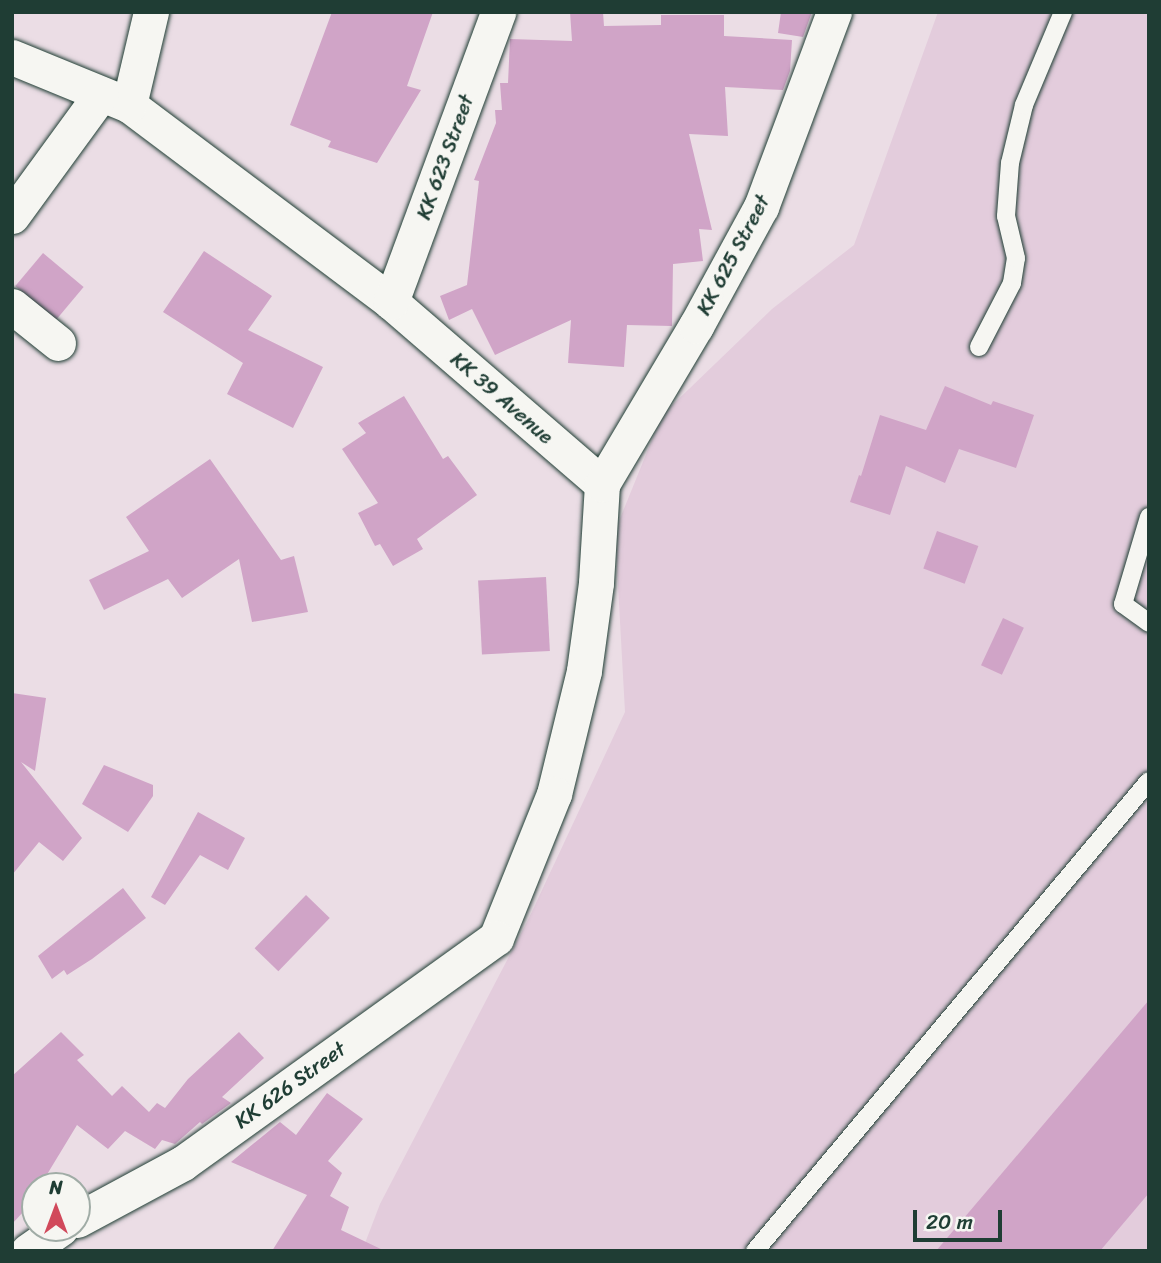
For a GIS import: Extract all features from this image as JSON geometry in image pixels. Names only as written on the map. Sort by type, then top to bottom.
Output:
[{"type":"street","points":[[12,216],[115,100],[151,12]]},
{"type":"street","name":"KK 623 Street","points":[[391,302],[498,12]]},
{"type":"street","name":"KK 625 Street","points":[[602,484],[761,207],[834,12]]},
{"type":"street","name":"KK 39 Avenue","points":[[12,57],[115,100],[391,302],[602,484]]},
{"type":"street","points":[[12,306],[58,343]]},
{"type":"street","name":"KK 626 Street","points":[[91,1212],[183,1163],[496,938],[554,794],[584,671],[596,583],[602,484]]},
{"type":"lane","points":[[979,347],[1012,283],[1016,258],[1006,216],[1010,163],[1024,106],[1063,12]]},
{"type":"lane","points":[[1149,517],[1124,604],[1149,623]]},
{"type":"lane","points":[[755,1251],[1149,782]]},
{"type":"shaded area","points":[[938,12],[1149,12],[1149,1251],[362,1251],[380,1204],[529,918],[625,712],[615,531],[662,415],[772,309],[854,245]]},
{"type":"building","points":[[332,12],[433,12],[407,86],[421,90],[377,163],[328,147],[331,141],[290,125]]},
{"type":"building","points":[[570,12],[603,12],[604,26],[661,25],[661,15],[724,15],[724,36],[792,40],[790,71],[783,90],[725,87],[728,136],[689,134],[712,230],[699,229],[703,261],[673,264],[672,326],[627,325],[624,367],[568,363],[571,320],[495,355],[472,309],[449,320],[440,296],[467,285],[479,181],[474,180],[496,123],[495,110],[502,110],[500,83],[508,83],[510,39],[572,41]]},
{"type":"building","points":[[781,12],[812,12],[803,37],[778,33]]},
{"type":"building","points":[[204,251],[272,296],[248,330],[323,367],[293,428],[227,394],[243,363],[163,312]]},
{"type":"building","points":[[43,253],[84,287],[56,320],[15,286]]},
{"type":"building","points":[[945,386],[991,405],[993,401],[1034,415],[1016,468],[959,449],[945,483],[906,466],[890,515],[850,502],[880,415],[926,430]]},
{"type":"building","points":[[404,396],[443,459],[448,456],[477,495],[417,539],[423,549],[393,566],[380,544],[375,546],[358,513],[378,503],[342,449],[366,433],[358,423]]},
{"type":"building","points":[[210,459],[281,560],[294,556],[308,612],[252,622],[239,559],[182,598],[168,579],[104,610],[89,580],[149,551],[126,517]]},
{"type":"building","points":[[937,531],[978,546],[965,584],[923,569]]},
{"type":"building","points":[[546,577],[550,651],[482,654],[478,581]]},
{"type":"building","points":[[1003,618],[1024,628],[1002,675],[981,665]]},
{"type":"building","points":[[12,693],[46,698],[35,771],[21,762],[82,838],[63,861],[39,842],[12,875]]},
{"type":"building","points":[[104,765],[153,785],[153,796],[128,832],[82,804]]},
{"type":"building","points":[[198,812],[245,838],[228,870],[200,855],[165,905],[151,897]]},
{"type":"building","points":[[123,888],[146,918],[92,959],[67,975],[64,970],[52,979],[38,956]]},
{"type":"building","points":[[306,895],[330,918],[278,971],[255,948]]},
{"type":"building","points":[[1149,1000],[1149,1193],[1100,1251],[936,1251]]},
{"type":"building","points":[[61,1032],[84,1055],[77,1060],[112,1096],[122,1086],[149,1112],[157,1103],[165,1108],[188,1079],[239,1032],[264,1058],[222,1097],[231,1103],[202,1124],[200,1122],[175,1144],[162,1140],[155,1149],[125,1131],[108,1149],[77,1125],[48,1172],[21,1172],[21,1214],[12,1224],[12,1076]]},
{"type":"building","points":[[327,1093],[363,1119],[328,1161],[342,1173],[330,1196],[349,1207],[341,1230],[385,1251],[272,1251],[307,1195],[231,1162],[280,1122],[296,1135]]}]
